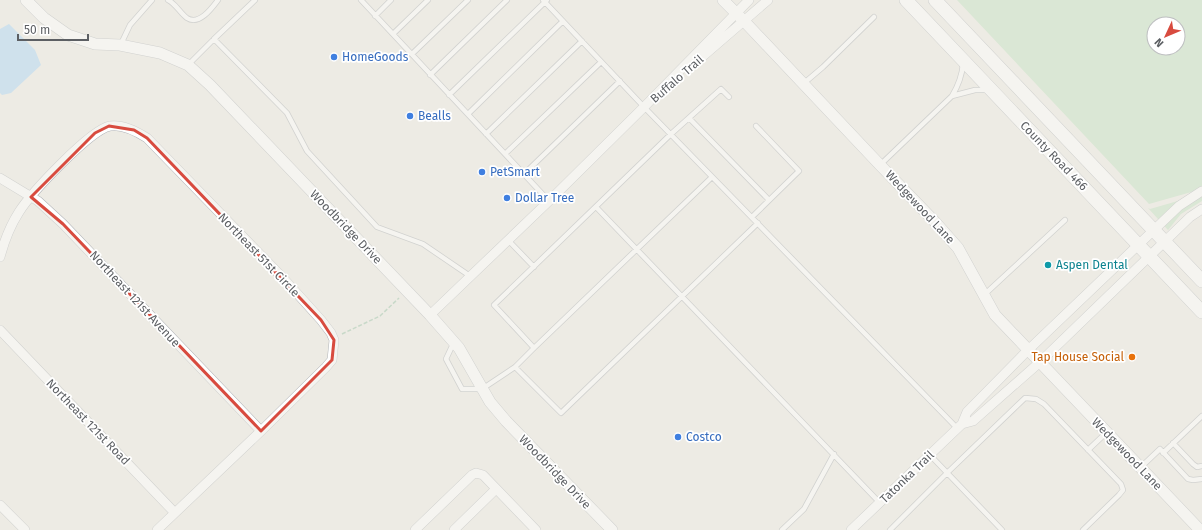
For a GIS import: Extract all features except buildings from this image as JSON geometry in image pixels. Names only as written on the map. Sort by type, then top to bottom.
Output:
[{"type":"main road","name":"County Road 466","points":[[906,0],[1202,312]]},
{"type":"main road","name":"County Road 466","points":[[935,0],[1202,281]]},
{"type":"street","name":"Woodbridge Drive","points":[[26,0],[44,18],[68,35],[95,44],[120,45],[160,53],[188,65],[210,85],[430,315],[459,348],[490,402],[506,421],[612,530]]},
{"type":"street","name":"Wedgewood Lane","points":[[723,0],[935,222],[958,248],[995,315],[1200,530]]},
{"type":"street","name":"Buffalo Trail","points":[[644,107],[749,0]]},
{"type":"street","name":"Buffalo Trail","points":[[644,107],[768,0]]},
{"type":"street","points":[[430,315],[644,107]]},
{"type":"street","name":"Northeast 51st Circle","points":[[0,257],[10,227],[19,212],[64,161],[95,133],[109,126],[121,126],[134,130],[147,138],[284,279],[321,320],[333,338]]},
{"type":"street","name":"Northeast 121st Avenue","points":[[0,178],[31,197],[63,224],[261,431]]},
{"type":"street","points":[[960,426],[967,412],[1138,244],[1179,206],[1202,191]]},
{"type":"street","points":[[960,426],[973,421],[1040,362],[1190,217],[1202,209]]},
{"type":"street","name":"Northeast 121st Road","points":[[0,330],[175,513]]},
{"type":"street","points":[[157,530],[261,431],[332,360],[334,349],[333,338]]},
{"type":"street","name":"Tatonka Trail","points":[[852,530],[960,426]]},
{"type":"street","points":[[415,530],[473,474],[478,473],[483,475],[536,530]]},
{"type":"street","points":[[454,530],[496,489]]},
{"type":"street","points":[[0,505],[25,530]]},
{"type":"lane","points":[[120,45],[130,25],[152,0]]},
{"type":"lane","points":[[168,0],[188,18],[196,20],[210,10],[218,0]]},
{"type":"lane","points":[[188,65],[255,0]]},
{"type":"lane","points":[[361,0],[549,201]]},
{"type":"lane","points":[[375,16],[391,0]]},
{"type":"lane","points":[[392,34],[428,0]]},
{"type":"lane","points":[[412,54],[468,0]]},
{"type":"lane","points":[[430,75],[507,0]]},
{"type":"lane","points":[[449,94],[545,1],[601,62],[712,177],[960,426]]},
{"type":"lane","points":[[803,84],[823,67],[874,16]]},
{"type":"lane","points":[[468,114],[563,21]]},
{"type":"lane","points":[[214,39],[287,113],[307,151],[377,227],[423,244],[470,276]]},
{"type":"lane","points":[[486,134],[582,41]]},
{"type":"lane","points":[[880,165],[952,96],[962,77],[964,61]]},
{"type":"lane","points":[[505,154],[601,62]]},
{"type":"lane","points":[[524,174],[620,81]]},
{"type":"lane","points":[[534,348],[494,305],[671,134],[721,89],[729,97]]},
{"type":"lane","points":[[952,96],[975,90],[991,90]]},
{"type":"lane","points":[[689,118],[769,200]]},
{"type":"lane","points":[[752,217],[799,171],[756,126]]},
{"type":"lane","points":[[454,342],[446,359],[462,389],[482,388],[516,367],[712,177]]},
{"type":"lane","points":[[596,207],[880,503]]},
{"type":"lane","points":[[984,295],[1065,220]]},
{"type":"lane","points":[[516,367],[561,413],[758,224]]},
{"type":"lane","points":[[508,240],[534,267]]},
{"type":"lane","points":[[890,530],[947,473],[1026,398],[1036,399],[1044,404],[1121,484],[1123,490],[1119,495],[1083,530]]},
{"type":"lane","points":[[1163,453],[1202,416]]},
{"type":"lane","points":[[1088,450],[1107,432]]},
{"type":"lane","points":[[1173,443],[1193,464],[1197,467],[1202,466]]},
{"type":"lane","points":[[1141,467],[1160,449],[1188,479],[1202,479]]},
{"type":"lane","points":[[782,530],[804,509],[834,454]]},
{"type":"lane","points":[[930,455],[1002,530]]},
{"type":"path","points":[[333,338],[380,316],[389,309],[406,290]]},
{"type":"highlighted area","points":[[109,126],[134,130],[147,138],[321,320],[334,340],[332,360],[261,431],[63,224],[31,197],[95,133]]},
{"type":"green space","points":[[957,0],[1202,0],[1202,189],[1149,204]]},
{"type":"green space","points":[[1202,194],[1202,201],[1181,214],[1168,230],[1148,208],[1150,209]]},
{"type":"water","points":[[9,24],[35,50],[41,65],[11,93],[2,95],[0,93],[0,29]]},
{"type":"place","name":"HomeGoods","points":[[334,57]]},
{"type":"place","name":"Bealls","points":[[410,116]]},
{"type":"place","name":"PetSmart","points":[[482,172]]},
{"type":"place","name":"Dollar Tree","points":[[507,198]]},
{"type":"place","name":"Aspen Dental","points":[[1048,265]]},
{"type":"place","name":"Tap House Social","points":[[1132,357]]},
{"type":"place","name":"Costco","points":[[678,437]]}]
